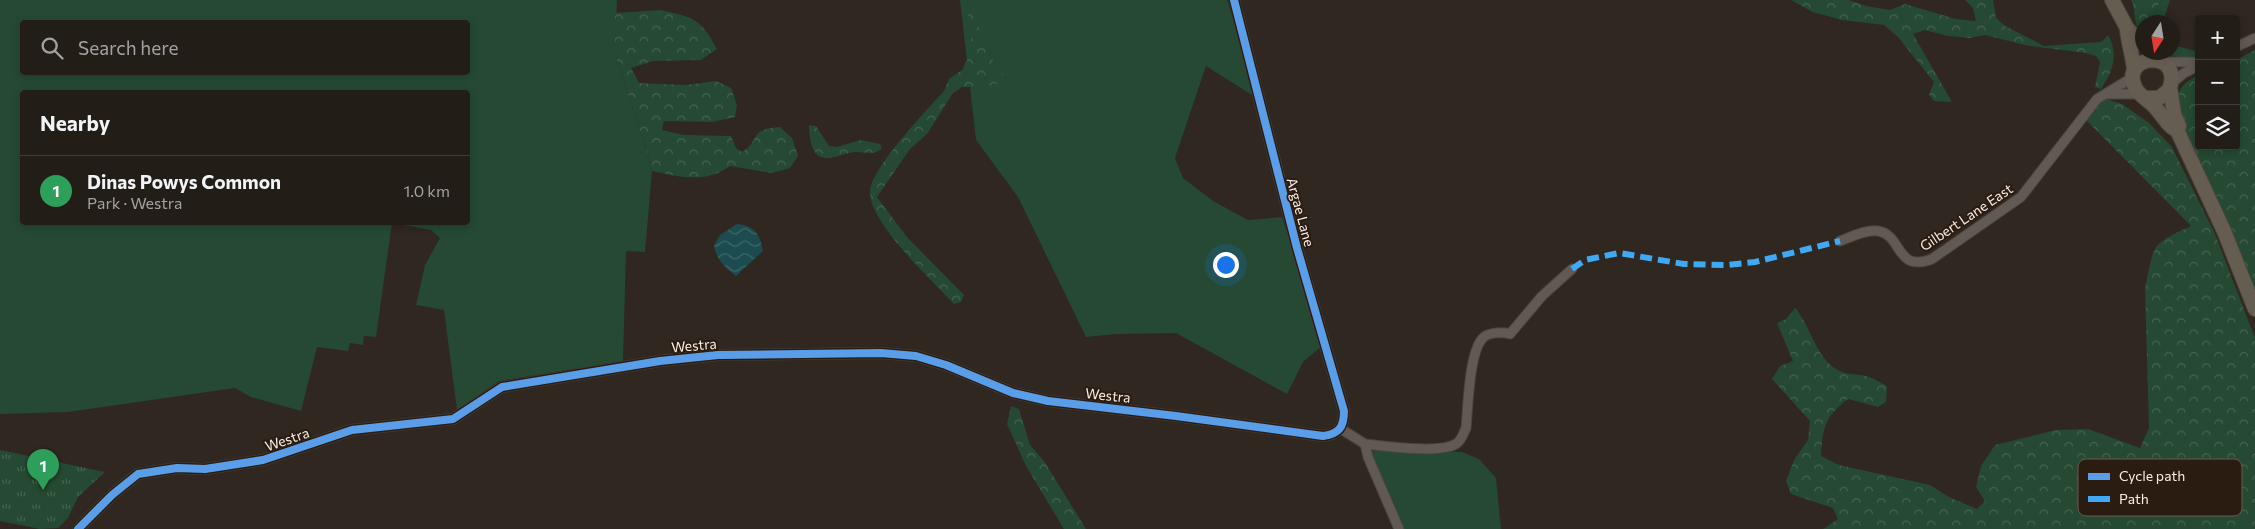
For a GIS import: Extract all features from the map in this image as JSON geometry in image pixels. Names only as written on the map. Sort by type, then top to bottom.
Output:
[{"type":"main road","points":[[2112,0],[2127,28],[2135,37]]},
{"type":"main road","points":[[2127,28],[2126,33],[2132,49],[2135,89],[2161,114],[2172,129],[2177,130]]},
{"type":"main road","points":[[2134,74],[2142,62],[2148,60]]},
{"type":"main road","points":[[2159,60],[2170,70],[2174,114],[2179,126],[2177,130],[2224,232],[2255,309]]},
{"type":"main road","points":[[2142,96],[2159,98],[2165,95],[2171,85]]},
{"type":"street","name":"Argae Lane","points":[[1234,0],[1298,248],[1344,411],[1344,421],[1341,429]]},
{"type":"street","points":[[2240,45],[2255,38]]},
{"type":"street","points":[[2178,60],[2195,62]]},
{"type":"street","points":[[2171,85],[2184,73],[2195,68]]},
{"type":"street","name":"Gilbert Lane East","points":[[1840,241],[1869,231],[1878,231],[1886,234],[1905,259],[1921,263],[1932,258],[2021,197],[2097,99],[2134,74]]},
{"type":"street","points":[[2104,94],[2142,96]]},
{"type":"street","points":[[1341,429],[1365,444],[1436,448],[1454,445],[1462,438],[1466,428],[1476,349],[1484,337],[1493,334],[1510,334],[1542,296],[1572,269]]},
{"type":"street","name":"Westra","points":[[78,529],[112,495],[138,474],[177,468],[205,469],[263,460],[352,430],[452,419],[502,387],[660,361],[718,355],[881,354],[916,356],[946,364],[1013,393],[1048,401],[1323,436],[1334,434],[1341,429]]},
{"type":"street","points":[[1365,444],[1368,457],[1399,529]]},
{"type":"green space","points":[[0,0],[617,0],[615,54],[652,171],[645,252],[626,251],[623,361],[499,381],[457,410],[444,310],[416,305],[425,265],[440,238],[431,230],[404,225],[470,225],[470,90],[20,90],[20,225],[392,225],[376,337],[364,336],[363,345],[350,343],[348,351],[317,347],[301,411],[251,397],[235,388],[68,412],[0,414]]},
{"type":"green space","points":[[960,0],[1227,0],[1255,97],[1206,66],[1175,158],[1183,178],[1213,201],[1248,220],[1282,217],[1323,345],[1303,362],[1287,394],[1176,333],[1116,334],[1086,337],[1018,197],[976,140]]},
{"type":"green space","points":[[965,0],[972,0],[984,44],[994,63],[1009,81],[984,87],[962,87],[953,93],[927,134],[910,149],[877,197],[906,236],[964,295],[961,302],[954,304],[891,235],[880,220],[873,205],[870,192],[872,182],[889,155],[944,91],[949,79],[962,70],[969,56],[972,33]]},
{"type":"green space","points":[[1791,0],[1849,0],[1866,6],[1890,10],[1905,4],[1956,19],[1976,21],[1973,8],[1965,0],[1993,0],[1996,18],[2005,26],[2044,46],[2101,42],[2108,35],[2113,49],[2113,62],[2109,76],[2101,89],[2095,87],[2100,62],[2096,56],[2029,46],[1985,35],[1970,38],[1948,36],[1925,30],[1913,34],[1952,102],[1934,101],[1929,95],[1934,82],[1898,37],[1884,25],[1842,20],[1813,12]]},
{"type":"green space","points":[[2131,0],[2161,0],[2153,15],[2135,15],[2135,20]]},
{"type":"green space","points":[[2161,0],[2170,0],[2165,15],[2153,15]]},
{"type":"green space","points":[[660,10],[695,20],[706,31],[717,49],[701,60],[653,61],[631,68],[639,83],[686,85],[716,81],[731,88],[737,105],[735,117],[712,122],[664,121],[662,130],[684,135],[731,136],[736,148],[742,152],[763,130],[780,127],[792,138],[798,156],[790,168],[772,173],[730,166],[721,172],[692,178],[652,171],[615,54],[615,13]]},
{"type":"green space","points":[[2180,47],[2195,51],[2195,56],[2180,57]]},
{"type":"green space","points":[[2255,50],[2255,295],[2209,181],[2186,132],[2178,103],[2181,89],[2195,76],[2195,150],[2240,150],[2240,58]]},
{"type":"green space","points":[[2106,99],[2122,104],[2149,123],[2172,147],[2215,234],[2255,338],[2255,529],[1823,529],[1838,519],[1833,508],[1791,494],[1786,481],[1794,460],[1808,440],[1810,421],[1772,379],[1780,366],[1793,361],[1777,323],[1786,319],[1795,308],[1805,322],[1821,354],[1833,367],[1845,373],[1869,377],[1887,386],[1886,402],[1878,407],[1848,399],[1829,418],[1824,430],[1821,456],[1839,465],[1930,485],[1949,497],[1977,509],[1985,501],[1976,487],[1981,466],[1995,445],[2056,430],[2088,429],[2140,448],[2149,428],[2145,289],[2150,266],[2155,249],[2160,243],[2173,234],[2191,226],[2086,120],[2097,104]]},
{"type":"green space","points":[[809,125],[816,126],[829,146],[837,147],[861,140],[880,144],[882,148],[873,153],[856,152],[837,157],[820,157],[812,145]]},
{"type":"green space","points":[[1011,406],[1019,409],[1030,445],[1044,461],[1086,529],[1064,529],[1026,466],[1007,424]]},
{"type":"green space","points":[[1374,449],[1462,452],[1479,459],[1496,478],[1501,529],[1403,529],[1371,455]]},
{"type":"green space","points":[[0,450],[105,472],[78,497],[68,518],[58,528],[40,529],[0,521]]},
{"type":"water","points":[[737,224],[748,227],[756,232],[763,251],[736,276],[719,259],[714,245],[720,235]]},
{"type":"marked path","points":[[1572,269],[1585,260],[1619,253],[1684,264],[1728,265],[1755,262],[1840,241]]},
{"type":"cycle path","points":[[78,529],[112,495],[138,474],[177,468],[205,469],[263,460],[352,430],[453,419],[502,387],[660,361],[718,355],[881,353],[916,356],[946,365],[1013,393],[1048,401],[1323,436],[1333,434],[1342,425],[1344,411],[1297,248],[1234,0]]},
{"type":"place","name":"Dinas Powys Common","points":[[43,490]]}]
